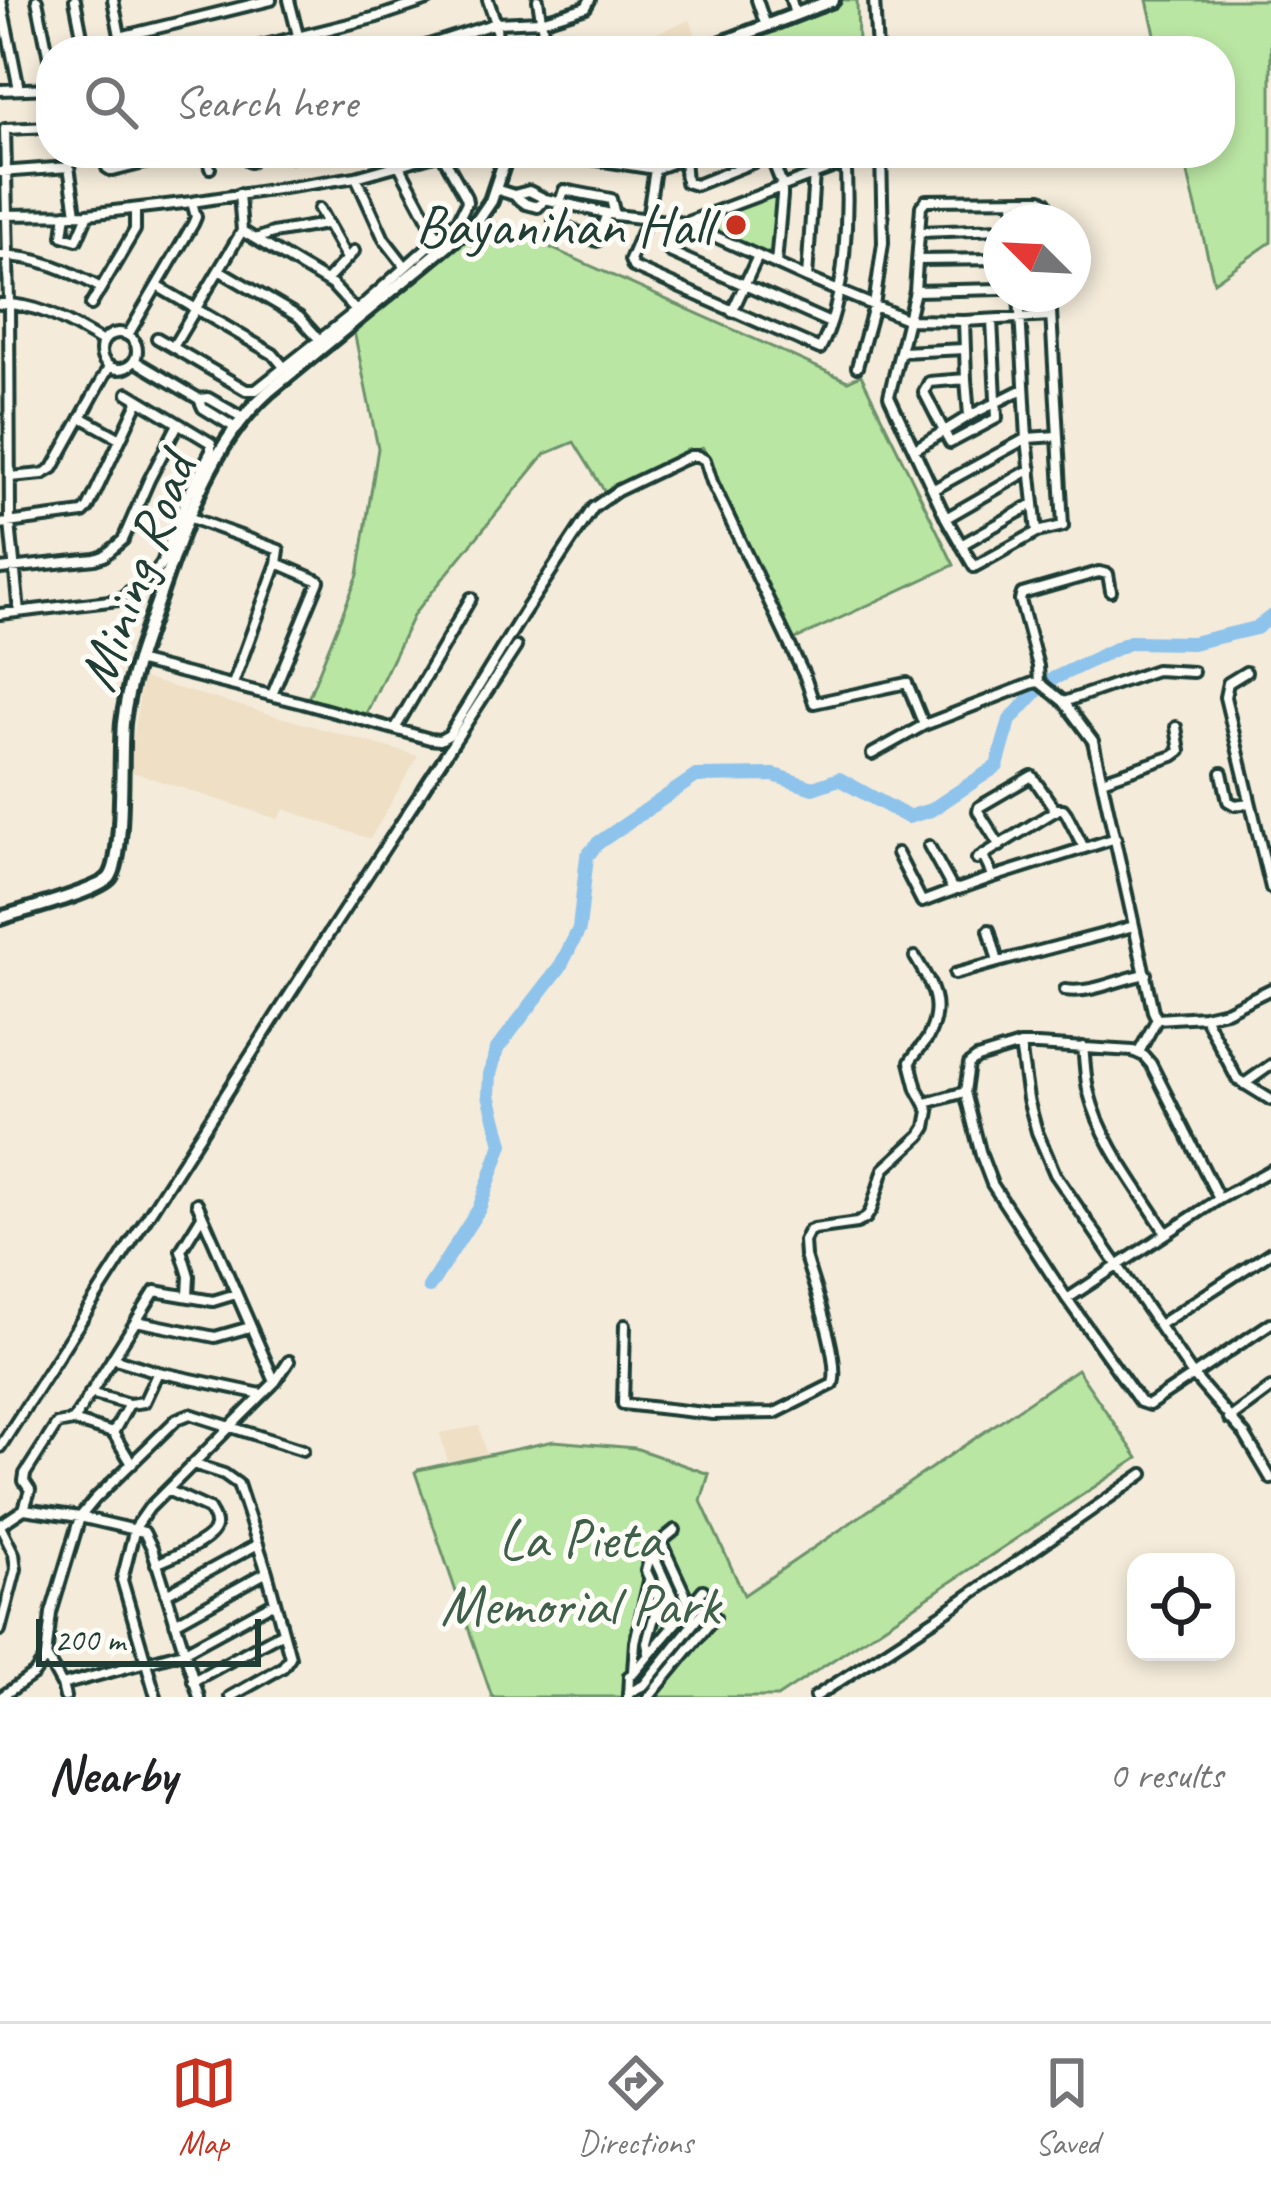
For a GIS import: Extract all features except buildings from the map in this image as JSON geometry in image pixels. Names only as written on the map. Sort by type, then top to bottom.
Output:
[{"type":"street","points":[[2,0],[19,89]]},
{"type":"street","points":[[37,0],[44,36]]},
{"type":"street","points":[[75,0],[82,36]]},
{"type":"street","points":[[112,0],[120,36]]},
{"type":"street","points":[[124,36],[272,0]]},
{"type":"street","points":[[289,0],[298,36],[428,0]]},
{"type":"street","points":[[488,0],[496,36]]},
{"type":"street","points":[[538,0],[544,36]]},
{"type":"street","points":[[464,36],[496,23],[542,21],[586,7],[590,0]]},
{"type":"street","points":[[757,0],[766,26]]},
{"type":"street","points":[[790,0],[796,15]]},
{"type":"street","points":[[740,36],[833,0]]},
{"type":"street","points":[[874,0],[876,36]]},
{"type":"street","points":[[0,90],[36,88]]},
{"type":"street","points":[[19,612],[5,524],[10,477],[3,129],[36,128]]},
{"type":"street","points":[[3,172],[56,168]]},
{"type":"street","points":[[69,168],[71,213],[63,236],[77,240],[88,214]]},
{"type":"street","points":[[4,215],[135,209],[392,168]]},
{"type":"street","points":[[401,168],[438,238]]},
{"type":"street","points":[[157,338],[251,392],[356,311],[458,220],[467,202],[449,168]]},
{"type":"street","name":"Mining Road","points":[[0,917],[100,885],[114,871],[123,724],[136,661],[199,490],[241,424],[268,392],[478,220],[502,168]]},
{"type":"street","points":[[648,168],[655,169],[647,220],[630,260],[633,267],[820,350],[846,243],[845,168]]},
{"type":"street","points":[[685,168],[686,182],[696,185],[738,168]]},
{"type":"street","points":[[776,264],[782,184],[777,168]]},
{"type":"street","points":[[824,168],[681,223],[668,250],[830,323]]},
{"type":"street","points":[[857,367],[874,306],[883,243],[882,168]]},
{"type":"street","points":[[807,278],[814,173]]},
{"type":"street","points":[[356,177],[384,239],[405,266]]},
{"type":"street","points":[[495,189],[514,195],[529,190],[545,200],[681,223],[909,320],[1051,316]]},
{"type":"street","points":[[592,253],[611,214],[611,199],[564,190],[555,223],[596,242]]},
{"type":"street","points":[[173,347],[242,231],[239,194]]},
{"type":"street","points":[[1045,204],[1044,200],[926,200],[921,206],[915,291],[889,396],[946,518],[977,568],[1037,532],[1063,526],[1051,312]]},
{"type":"street","points":[[1014,200],[1014,204]]},
{"type":"street","points":[[128,335],[193,224],[192,202]]},
{"type":"street","points":[[92,305],[135,230],[135,209]]},
{"type":"street","points":[[320,209],[350,254],[326,281]]},
{"type":"street","points":[[256,239],[326,224]]},
{"type":"street","points":[[920,232],[983,230]]},
{"type":"street","points":[[242,231],[326,281],[356,311]]},
{"type":"street","points":[[4,256],[51,263],[101,288]]},
{"type":"street","points":[[732,312],[758,256]]},
{"type":"street","points":[[918,260],[983,259]]},
{"type":"street","points":[[219,269],[299,317],[319,339]]},
{"type":"street","points":[[157,286],[272,354],[284,367]]},
{"type":"street","points":[[915,291],[983,289]]},
{"type":"street","points":[[5,303],[32,305],[103,342]]},
{"type":"street","points":[[1019,312],[1037,532]]},
{"type":"street","points":[[966,379],[929,382],[924,392],[952,443],[995,420],[992,320]]},
{"type":"street","points":[[964,321],[969,416]]},
{"type":"street","points":[[117,333],[128,335],[137,350],[135,361],[120,370],[109,367],[100,353],[103,342],[117,333]]},
{"type":"street","points":[[901,352],[965,349]]},
{"type":"street","points":[[135,361],[200,399],[227,408],[241,424]]},
{"type":"street","points":[[10,477],[43,474],[53,468],[109,367]]},
{"type":"street","points":[[915,449],[1024,388]]},
{"type":"street","points":[[0,614],[118,600],[162,563],[212,447],[128,393]]},
{"type":"street","points":[[200,399],[203,409],[241,424]]},
{"type":"street","points":[[5,524],[83,513],[139,400]]},
{"type":"street","points":[[220,419],[227,408]]},
{"type":"street","points":[[81,417],[119,438]]},
{"type":"street","points":[[0,569],[95,559],[113,549],[123,540],[178,424]]},
{"type":"street","points":[[934,489],[1027,438],[1057,436]]},
{"type":"street","points":[[440,740],[449,735],[599,502],[690,456],[705,460],[814,703],[907,683],[924,725]]},
{"type":"street","points":[[946,518],[1031,470]]},
{"type":"street","points":[[961,545],[1033,504]]},
{"type":"street","points":[[188,517],[274,548],[279,555],[232,684]]},
{"type":"street","points":[[272,695],[319,580],[277,562]]},
{"type":"street","points":[[1111,590],[1108,574],[1099,572],[1022,594],[1020,600],[1042,685],[1064,702],[1093,740],[1157,1019],[1139,1052]]},
{"type":"street","points":[[395,729],[471,598]]},
{"type":"street","points":[[0,1447],[516,647]]},
{"type":"street","points":[[136,661],[440,740],[448,749]]},
{"type":"street","points":[[1064,702],[1156,670],[1192,672]]},
{"type":"street","points":[[1246,672],[1228,683],[1225,697],[1271,888]]},
{"type":"street","points":[[872,754],[924,725],[1042,685]]},
{"type":"street","points":[[1102,780],[1180,752],[1176,728]]},
{"type":"street","points":[[1222,773],[1228,801],[1234,806],[1249,803]]},
{"type":"street","points":[[1000,846],[979,807],[1032,776],[1056,811]]},
{"type":"street","points":[[993,877],[980,858],[1056,811],[1063,809],[1084,848]]},
{"type":"street","points":[[897,853],[922,902],[1116,838]]},
{"type":"street","points":[[929,846],[956,889]]},
{"type":"street","points":[[955,974],[1134,926]]},
{"type":"street","points":[[989,930],[998,962]]},
{"type":"street","points":[[625,1325],[623,1403],[713,1414],[776,1413],[833,1384],[836,1370],[805,1256],[806,1235],[866,1218],[884,1169],[926,1127],[926,1103],[910,1062],[926,1041],[938,1008],[915,957]]},
{"type":"street","points":[[1065,990],[1079,992],[1146,974]]},
{"type":"street","points":[[1157,1019],[1226,1012],[1271,989]]},
{"type":"street","points":[[1204,1016],[1231,1071],[1271,1100]]},
{"type":"street","points":[[1220,1199],[1150,1064],[1139,1052],[1020,1045],[969,1064],[965,1092],[992,1184],[1066,1299],[1144,1404],[1271,1323]]},
{"type":"street","points":[[1020,1045],[1028,1099],[1055,1174],[1192,1374],[1245,1435],[1271,1479]]},
{"type":"street","points":[[1083,1047],[1088,1092],[1110,1144],[1166,1233]]},
{"type":"street","points":[[1244,1084],[1271,1065]]},
{"type":"street","points":[[926,1103],[965,1092]]},
{"type":"street","points":[[1066,1299],[1271,1170]]},
{"type":"street","points":[[196,1203],[275,1382]]},
{"type":"street","points":[[188,1296],[189,1276],[181,1250],[202,1216]]},
{"type":"street","points":[[1159,1325],[1271,1252]]},
{"type":"street","points":[[73,1421],[156,1290],[213,1301],[236,1294]]},
{"type":"street","points":[[136,1321],[215,1337],[250,1327]]},
{"type":"street","points":[[112,1358],[261,1394]]},
{"type":"street","points":[[151,1696],[122,1580],[135,1528],[275,1382],[289,1360]]},
{"type":"street","points":[[90,1393],[128,1403],[144,1402],[158,1372]]},
{"type":"street","points":[[1229,1419],[1271,1388]]},
{"type":"street","points":[[113,1433],[128,1403]]},
{"type":"street","points":[[1,1697],[17,1693],[46,1657],[51,1613],[80,1517],[94,1498],[184,1414],[303,1450]]},
{"type":"street","points":[[0,1630],[3,1599],[16,1561],[0,1526],[24,1509],[30,1494],[24,1481],[27,1470],[53,1428],[73,1421],[113,1433],[132,1464]]},
{"type":"street","points":[[193,1464],[238,1484],[290,1658],[230,1697]]},
{"type":"street","points":[[815,1697],[1143,1474]]},
{"type":"street","points":[[156,1564],[206,1540],[215,1529],[209,1508],[167,1490]]},
{"type":"street","points":[[24,1509],[144,1532],[199,1697]]},
{"type":"street","points":[[672,1627],[646,1571],[652,1552],[675,1530]]},
{"type":"street","points":[[661,1542],[690,1605]]},
{"type":"street","points":[[166,1594],[258,1544]]},
{"type":"street","points":[[652,1552],[681,1616]]},
{"type":"street","points":[[175,1623],[267,1571]]},
{"type":"street","points":[[633,1674],[635,1642],[650,1579]]},
{"type":"street","points":[[628,1695],[629,1676],[703,1590]]},
{"type":"street","points":[[649,1655],[647,1643],[659,1599]]},
{"type":"street","points":[[62,1685],[183,1652],[275,1603]]},
{"type":"street","points":[[628,1695],[644,1685],[709,1604]]},
{"type":"street","points":[[663,1637],[667,1616]]},
{"type":"street","points":[[649,1697],[715,1618]]},
{"type":"street","points":[[194,1681],[283,1632]]},
{"type":"street","points":[[46,1657],[64,1697]]},
{"type":"shaded area","points":[[690,20],[696,36],[657,36]]},
{"type":"shaded area","points":[[142,678],[418,756],[370,839],[284,809],[278,819],[129,771]]},
{"type":"shaded area","points":[[479,1426],[486,1454],[448,1462],[440,1433]]},
{"type":"green space","points":[[842,0],[857,0],[858,36],[751,36]]},
{"type":"green space","points":[[1147,0],[1271,0],[1271,242],[1214,282],[1187,168],[1235,168],[1235,36],[1155,36]]},
{"type":"green space","points":[[780,189],[776,257],[693,223]]},
{"type":"green space","points":[[484,218],[848,381],[861,375],[954,565],[791,641],[703,448],[605,492],[574,442],[545,454],[414,614],[365,716],[308,699],[358,575],[378,448],[354,331]]},
{"type":"green space","name":"La Pieta Memorial Park","points":[[1077,1369],[1138,1458],[777,1697],[492,1697],[418,1470],[554,1441],[635,1448],[709,1474],[701,1501],[744,1595]]},
{"type":"waterway","points":[[429,1287],[479,1209],[502,1144],[489,1095],[497,1049],[560,967],[579,929],[587,856],[598,843],[696,776],[774,775],[813,788],[839,779],[908,817],[931,810],[997,766],[1010,720],[1044,683],[1130,642],[1192,643],[1256,628],[1271,617]]},
{"type":"place","name":"Bayanihan Hall","points":[[736,225]]}]
